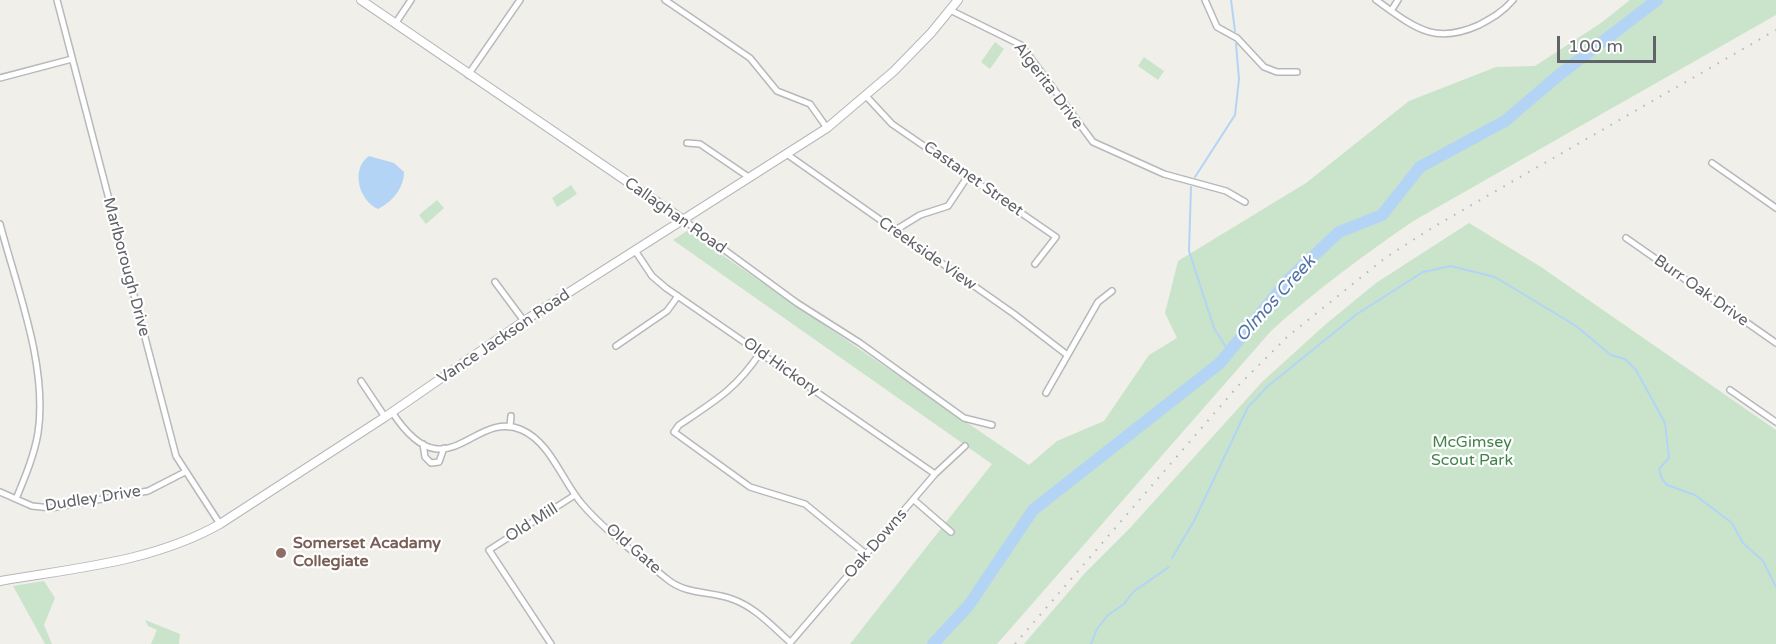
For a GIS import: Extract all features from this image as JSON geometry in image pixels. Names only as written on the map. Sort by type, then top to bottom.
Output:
[{"type":"main road","name":"Callaghan Road","points":[[361,0],[685,221]]},
{"type":"main road","name":"Vance Jackson Road","points":[[0,580],[158,552],[198,536],[220,524],[389,414],[524,321],[685,221],[827,128],[866,96],[931,33],[958,0]]},
{"type":"street","name":"Marlborough Drive","points":[[57,0],[176,456],[220,524]]},
{"type":"street","points":[[395,24],[411,0]]},
{"type":"street","points":[[468,75],[520,0]]},
{"type":"street","points":[[665,0],[750,58],[777,92],[810,104],[827,128]]},
{"type":"street","points":[[1205,0],[1217,27],[1237,38],[1264,67],[1277,72],[1297,72]]},
{"type":"street","points":[[1376,0],[1425,32],[1442,35],[1460,33],[1493,18],[1513,0]]},
{"type":"street","points":[[1391,11],[1398,0]]},
{"type":"street","name":"Algerita Drive","points":[[950,10],[1021,45],[1092,142],[1164,174],[1226,191],[1245,202]]},
{"type":"street","points":[[0,78],[72,59]]},
{"type":"street","name":"Castanet Street","points":[[866,96],[892,124],[1056,237],[1035,264]]},
{"type":"street","points":[[687,143],[705,147],[750,178]]},
{"type":"street","name":"Creekside View","points":[[788,154],[1014,314],[1066,354]]},
{"type":"street","points":[[1712,163],[1776,208]]},
{"type":"street","points":[[894,231],[920,215],[948,206],[968,176]]},
{"type":"street","name":"Callaghan Road","points":[[685,221],[797,303],[860,343],[964,418],[992,425]]},
{"type":"street","points":[[0,224],[35,357],[39,382],[38,433],[16,499]]},
{"type":"street","name":"Burr Oak Drive","points":[[1626,238],[1776,343]]},
{"type":"street","name":"Old Hickory","points":[[636,252],[652,276],[678,296],[935,474]]},
{"type":"street","points":[[495,282],[524,321]]},
{"type":"street","points":[[1046,393],[1066,354],[1098,302],[1112,291]]},
{"type":"street","points":[[616,346],[666,311],[678,296]]},
{"type":"street","points":[[760,353],[729,392],[679,425],[674,432],[750,487],[805,504],[866,554]]},
{"type":"street","points":[[361,381],[408,435],[423,444],[444,448],[466,443],[492,429],[510,426],[511,416]]},
{"type":"street","points":[[1730,390],[1776,422]]},
{"type":"street","name":"Old Gate","points":[[510,426],[525,431],[540,442],[583,505],[670,582],[691,591],[724,596],[742,603],[790,643]]},
{"type":"street","points":[[423,444],[425,457],[431,463],[439,462],[444,448]]},
{"type":"street","name":"Oak Downs","points":[[790,643],[935,474],[965,446]]},
{"type":"street","name":"Dudley Drive","points":[[0,492],[41,509],[51,508],[148,490],[185,472]]},
{"type":"street","name":"Old Mill","points":[[550,644],[489,550],[575,495]]},
{"type":"street","points":[[914,500],[951,532]]},
{"type":"green space","points":[[1630,0],[1776,0],[1776,15],[1415,220],[1323,287],[1271,331],[997,644],[850,644],[992,464],[673,240],[687,231],[1029,465],[1057,441],[1104,421],[1149,355],[1177,338],[1165,313],[1178,261],[1306,183],[1409,101],[1496,67],[1535,66],[1601,23]]},
{"type":"green space","points":[[995,42],[1004,49],[990,69],[981,62]]},
{"type":"green space","points":[[1144,57],[1164,71],[1158,80],[1138,66]]},
{"type":"green space","points":[[571,185],[577,194],[557,207],[552,198]]},
{"type":"green space","points":[[437,200],[444,208],[426,224],[419,215]]},
{"type":"green space","name":"McGimsey Scout Park","points":[[1469,223],[1541,267],[1776,430],[1776,644],[1024,644],[1084,574],[1130,528],[1262,382],[1326,324],[1376,283]]},
{"type":"green space","points":[[44,581],[55,598],[44,625],[52,644],[45,644],[13,586]]},
{"type":"green space","points":[[145,620],[180,634],[179,644],[151,644],[157,630],[148,626]]},
{"type":"water","points":[[369,156],[394,163],[404,172],[402,184],[396,194],[378,209],[366,199],[359,184],[360,169]]},
{"type":"waterway","points":[[1231,0],[1235,31]]},
{"type":"waterway","name":"Olmos Creek","points":[[933,644],[969,605],[1033,510],[1220,363],[1289,279],[1339,232],[1382,215],[1420,167],[1505,121],[1559,75],[1657,0]]},
{"type":"waterway","points":[[1195,177],[1235,115],[1239,79],[1236,44]]},
{"type":"waterway","points":[[1191,187],[1189,251],[1214,328],[1229,352]]},
{"type":"waterway","points":[[1172,558],[1194,521],[1248,407],[1268,386],[1357,314],[1423,272],[1451,266],[1495,277],[1576,326],[1611,355],[1625,359],[1636,370],[1665,423],[1669,458],[1659,469],[1662,479],[1667,485],[1695,495],[1732,523],[1743,543],[1763,561],[1776,587]]},
{"type":"waterway","points":[[1091,644],[1097,629],[1108,615],[1124,604],[1133,592],[1169,567]]},
{"type":"railway","points":[[1015,644],[1237,387],[1287,337],[1385,258],[1435,226],[1776,30]]},
{"type":"place","name":"Somerset Acadamy Collegiate","points":[[281,553]]}]
